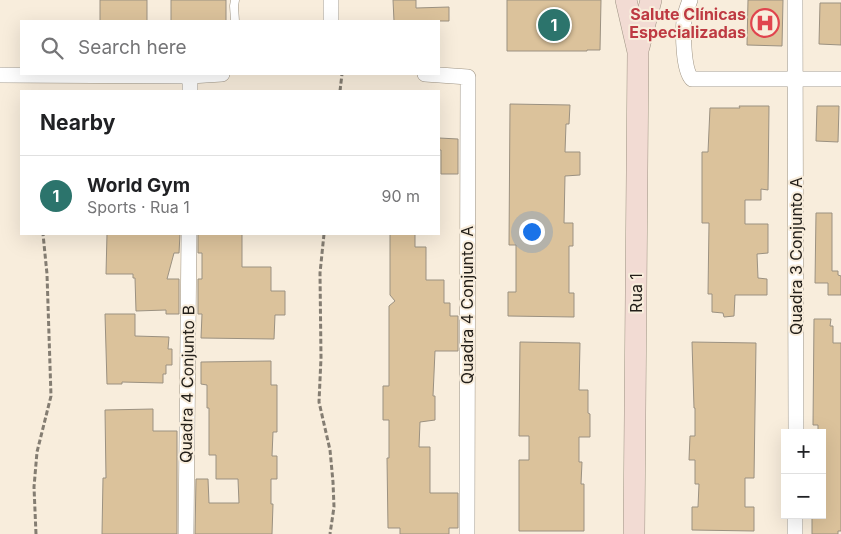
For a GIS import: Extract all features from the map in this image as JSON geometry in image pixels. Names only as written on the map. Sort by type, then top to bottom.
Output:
[{"type":"street","points":[[331,0],[331,20]]},
{"type":"street","points":[[626,0],[638,52]]},
{"type":"street","points":[[638,52],[651,0]]},
{"type":"street","points":[[690,0],[684,20],[686,66],[688,75],[692,80],[841,79]]},
{"type":"street","name":"Quadra 3 Conjunto A","points":[[795,0],[796,429]]},
{"type":"street","name":"Rua 1","points":[[634,534],[638,52]]},
{"type":"street","points":[[0,75],[206,75]]},
{"type":"street","name":"Quadra 4 Conjunto A","points":[[439,75],[468,77],[467,534]]},
{"type":"street","points":[[190,76],[190,90]]},
{"type":"street","name":"Quadra 4 Conjunto B","points":[[186,534],[188,235]]},
{"type":"street","points":[[795,519],[795,534]]},
{"type":"lane","points":[[235,0],[235,20]]},
{"type":"path","points":[[340,90],[342,75]]},
{"type":"path","points":[[36,534],[34,486],[37,452],[51,396],[47,274],[43,235]]},
{"type":"path","points":[[324,235],[320,273],[321,348],[319,402],[330,450],[333,482],[334,507],[330,534]]},
{"type":"building","points":[[100,0],[147,0],[147,20],[100,20]]},
{"type":"building","points":[[171,0],[226,0],[226,20],[171,20]]},
{"type":"building","points":[[393,0],[416,0],[416,8],[449,7],[449,21],[394,20]]},
{"type":"building","points":[[507,0],[601,0],[600,50],[507,51]]},
{"type":"building","name":"Salute Clínicas Especializadas","points":[[748,0],[783,0],[782,46],[747,45]]},
{"type":"building","points":[[820,3],[841,3],[841,45],[819,44]]},
{"type":"building","points":[[510,104],[570,105],[569,124],[566,124],[565,152],[580,152],[580,175],[565,176],[564,223],[573,223],[573,246],[569,246],[569,293],[574,293],[574,317],[508,316],[508,292],[516,292],[516,245],[509,245]]},
{"type":"building","points":[[739,106],[769,106],[768,190],[761,189],[761,200],[745,200],[745,224],[768,224],[768,253],[757,254],[758,278],[767,279],[767,295],[735,295],[734,316],[724,317],[723,313],[712,312],[712,294],[708,294],[709,223],[702,223],[702,152],[708,152],[710,108],[740,108]]},
{"type":"building","points":[[817,106],[839,106],[838,142],[816,141]]},
{"type":"building","points":[[440,138],[458,139],[458,174],[441,174]]},
{"type":"building","points":[[816,213],[832,213],[832,271],[838,271],[838,275],[841,276],[841,295],[828,295],[828,283],[815,283]]},
{"type":"building","points":[[107,235],[180,235],[179,253],[174,253],[167,279],[179,279],[179,314],[166,314],[166,310],[136,311],[135,278],[133,278],[133,274],[106,274]]},
{"type":"building","points":[[198,235],[242,235],[242,267],[271,267],[271,291],[285,291],[285,315],[275,315],[274,339],[201,338],[202,314],[198,314],[198,279],[202,279],[202,253],[198,253]]},
{"type":"building","points":[[390,235],[415,235],[415,247],[426,247],[426,280],[444,280],[444,303],[450,303],[450,316],[458,316],[458,351],[435,351],[433,396],[435,396],[435,420],[420,422],[419,447],[430,447],[430,493],[458,493],[458,528],[449,528],[449,534],[400,534],[400,528],[388,528],[387,458],[389,458],[389,420],[383,420],[383,386],[389,386],[389,306],[395,301],[390,295]]},
{"type":"building","points":[[105,314],[135,314],[135,336],[169,337],[168,349],[172,349],[172,365],[166,365],[163,383],[122,382],[122,384],[107,384]]},
{"type":"building","points":[[814,319],[831,319],[830,326],[833,326],[833,343],[841,343],[841,531],[838,531],[838,534],[812,534],[812,519],[826,519],[826,429],[818,429],[818,425],[813,425]]},
{"type":"building","points":[[520,342],[580,343],[579,390],[588,390],[588,413],[590,414],[590,437],[579,437],[579,462],[582,462],[581,484],[584,484],[584,531],[519,531],[519,460],[529,460],[529,436],[519,436]]},
{"type":"building","points":[[692,342],[756,343],[754,478],[745,478],[745,507],[754,507],[754,531],[692,530],[692,507],[698,507],[699,484],[695,484],[695,460],[689,460],[690,436],[695,436]]},
{"type":"building","points":[[271,361],[271,385],[277,385],[277,432],[273,432],[272,456],[277,456],[277,479],[271,479],[271,504],[273,504],[272,534],[195,534],[196,479],[208,479],[209,503],[239,503],[238,479],[216,479],[216,455],[209,455],[209,408],[207,408],[207,385],[201,384],[201,362]]},
{"type":"building","points":[[153,409],[153,431],[177,431],[177,534],[102,534],[103,478],[106,478],[105,410]]},
{"type":"place","name":"Salute Clínicas Especializadas","points":[[765,23]]},
{"type":"place","name":"World Gym","points":[[554,25]]}]
